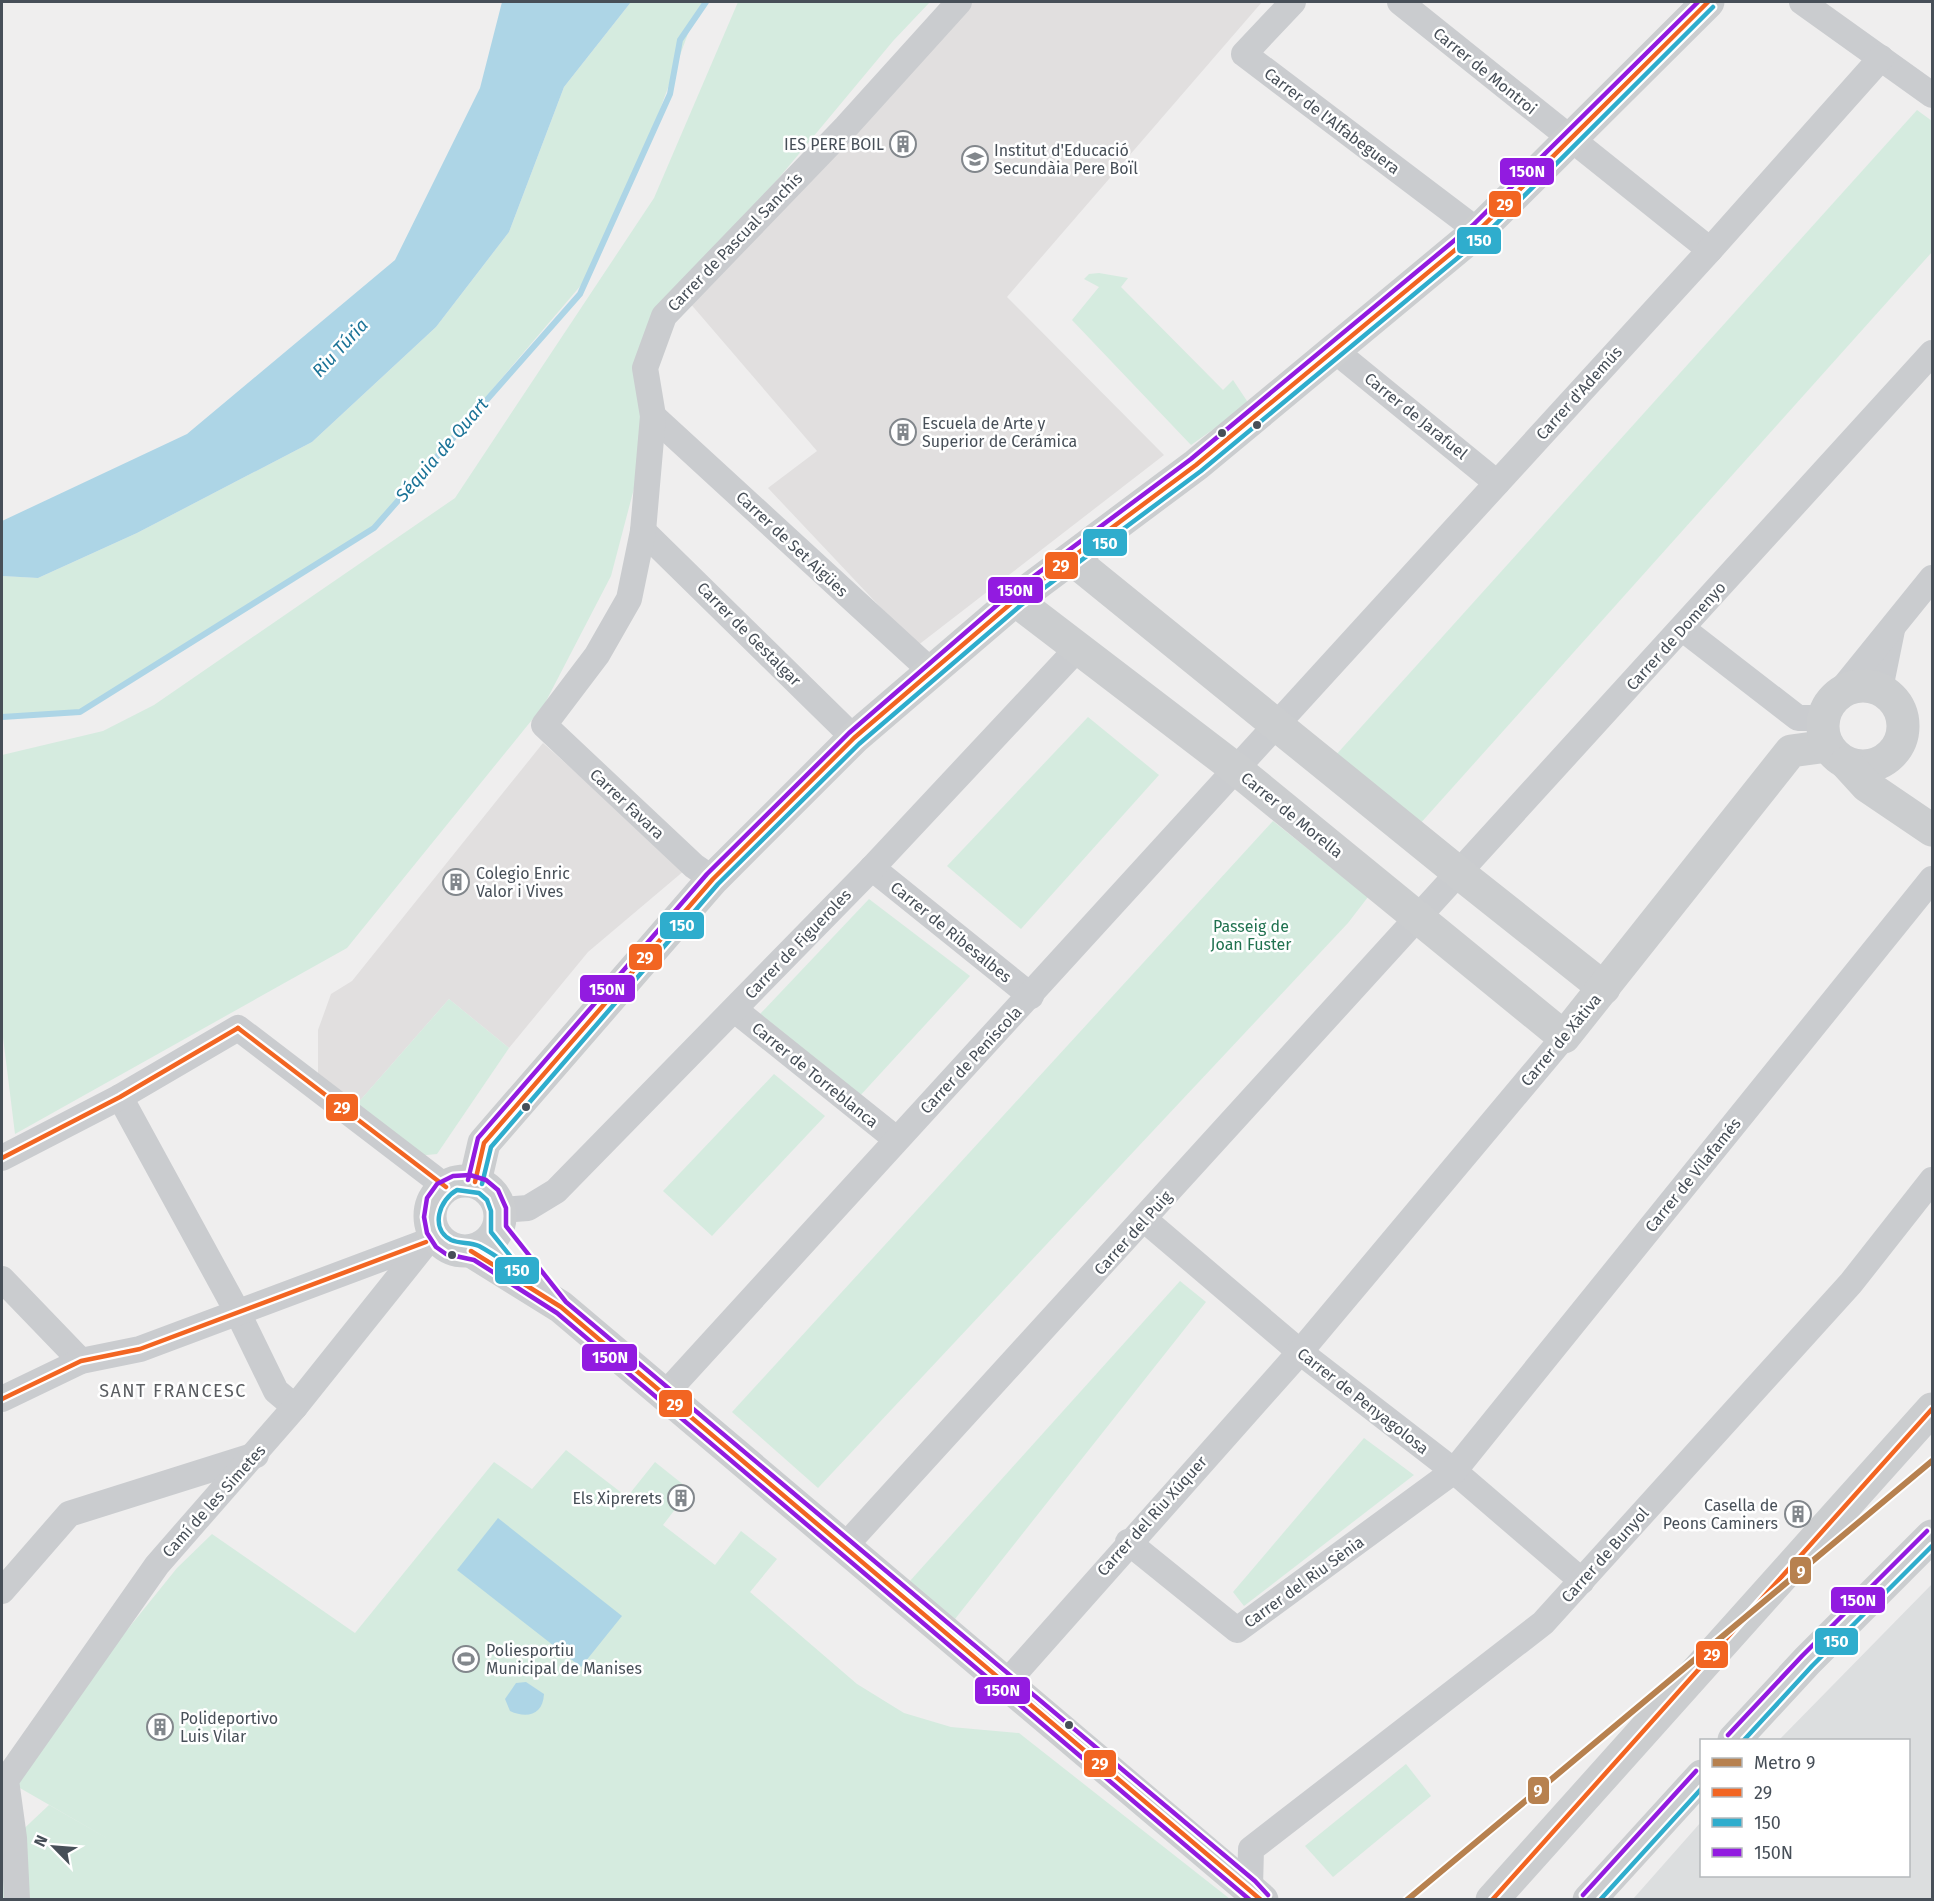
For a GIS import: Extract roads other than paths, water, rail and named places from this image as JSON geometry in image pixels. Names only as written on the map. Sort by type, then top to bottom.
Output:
[{"type":"street","name":"Carrer de Pascual Sanchís","points":[[544,725],[597,655],[629,599],[643,531],[652,416],[645,368],[663,316],[846,127],[959,2]]},
{"type":"street","name":"Carrer de l'Alfabeguera","points":[[1293,2],[1244,54],[1478,231]]},
{"type":"street","name":"Carrer de Montroi","points":[[1400,2],[1710,250]]},
{"type":"street","points":[[1654,57],[1664,30],[1681,2]]},
{"type":"street","points":[[430,1237],[431,1208],[437,1195],[460,1184],[484,1143],[713,879],[854,738],[1016,600],[1196,465],[1478,231],[1708,2]]},
{"type":"street","points":[[1802,2],[1932,95]]},
{"type":"street","name":"Carrer d'Ademús","points":[[1276,725],[1710,250],[1881,58]]},
{"type":"street","name":"Carrer de Jarafuel","points":[[1334,350],[1497,483]]},
{"type":"street","name":"Carrer de Domenyo","points":[[1418,917],[1683,629],[1932,353]]},
{"type":"street","name":"Carrer de Set Aigües","points":[[652,416],[932,672]]},
{"type":"street","name":"Carrer de Gestalgar","points":[[643,531],[854,738]]},
{"type":"street","points":[[1072,559],[1604,988]]},
{"type":"street","points":[[1834,730],[1893,626],[1932,578]]},
{"type":"street","name":"Carrer de Morella","points":[[1016,600],[1236,770],[1564,1037]]},
{"type":"street","points":[[1880,689],[1893,626]]},
{"type":"street","points":[[1683,629],[1798,718],[1834,730],[1868,767],[1889,758],[1904,735],[1900,708],[1880,689],[1859,686],[1834,730]]},
{"type":"street","name":"Carrer de Figueroles","points":[[499,1220],[528,1208],[556,1191],[872,868],[1078,648]]},
{"type":"street","name":"Carrer Favara","points":[[544,725],[694,866],[713,879]]},
{"type":"street","name":"Carrer de Peníscola","points":[[665,1394],[1276,725]]},
{"type":"street","points":[[1834,730],[1868,786],[1926,825]]},
{"type":"street","name":"Carrer de Xàtiva","points":[[1300,1352],[1564,1037],[1791,751],[1834,730]]},
{"type":"street","points":[[1889,758],[1897,788],[1926,825]]},
{"type":"street","name":"Carrer de Ribesalbes","points":[[872,868],[1030,996]]},
{"type":"street","name":"Carrer de Vilafamés","points":[[1454,1471],[1932,879]]},
{"type":"street","name":"Carrer del Puig","points":[[844,1546],[1145,1220],[1418,917]]},
{"type":"street","name":"Carrer de Torreblanca","points":[[735,1010],[896,1140]]},
{"type":"street","points":[[2,1158],[120,1097],[238,1028],[460,1184],[486,1187],[494,1196],[499,1220],[561,1307]]},
{"type":"street","points":[[120,1097],[238,1313],[276,1391],[295,1407]]},
{"type":"street","name":"Carrer de Bunyol","points":[[1256,1893],[1251,1849],[1542,1623],[1851,1283],[1932,1180]]},
{"type":"street","points":[[471,1251],[482,1246],[499,1220]]},
{"type":"street","name":"Carrer de Penyagolosa","points":[[1145,1220],[1300,1352],[1454,1471],[1582,1581]]},
{"type":"street","points":[[2,1399],[81,1361],[140,1349],[430,1237],[453,1249],[471,1251],[561,1307],[1256,1893]]},
{"type":"street","name":"Camí de les Simetes","points":[[6,1795],[157,1565],[256,1455],[430,1237]]},
{"type":"street","points":[[2,1278],[81,1361]]},
{"type":"street","name":"Carrer del Riu Xúquer","points":[[1007,1682],[1128,1542],[1300,1352]]},
{"type":"street","points":[[1492,1899],[1528,1856],[1928,1413]]},
{"type":"street","points":[[2,1591],[69,1514],[256,1455]]},
{"type":"street","name":"Carrer del Riu Sènia","points":[[1128,1542],[1237,1630],[1454,1471]]},
{"type":"street","points":[[1735,1739],[1807,1661],[1932,1536]]},
{"type":"street","points":[[1589,1899],[1700,1777]]},
{"type":"street","points":[[6,1795],[17,1899]]},
{"type":"street","points":[[1477,1899],[1528,1856]]},
{"type":"water","name":"Riu Túria","points":[[502,2],[631,2],[564,87],[509,232],[436,327],[312,442],[137,533],[38,578],[2,576],[2,521],[187,434],[395,260],[480,88]]},
{"type":"water","points":[[498,1518],[622,1616],[581,1667],[457,1570]]},
{"type":"water","points":[[526,1682],[544,1694],[541,1707],[537,1711],[522,1715],[510,1711],[505,1699],[516,1683]]},
{"type":"waterway","name":"Séquia de Quart","points":[[2,717],[80,712],[374,528],[580,294],[670,94],[680,40],[706,2]]},
{"type":"metro line","name":"9","points":[[1407,1900],[1932,1461]]},
{"type":"place","name":"IES PERE BOIL","points":[[903,144]]},
{"type":"place","name":"Institut d'Educació Secundàia Pere Boïl","points":[[975,159]]},
{"type":"place","name":"Escuela de Arte y Superior de Cerámica","points":[[903,432]]},
{"type":"place","name":"Colegio Enric Valor i Vives","points":[[456,882]]},
{"type":"place","name":"Els Xiprerets","points":[[681,1498]]},
{"type":"place","name":"Casella de Peons Caminers","points":[[1798,1514]]},
{"type":"place","name":"Poliesportiu Municipal de Manises","points":[[466,1659]]},
{"type":"place","name":"Polideportivo Luis Vilar","points":[[160,1727]]},
{"type":"district","name":"SANT FRANCESC","points":[[173,1391]]},
{"type":"park label","name":"Passeig de Joan Fuster","points":[[1251,935]]}]
